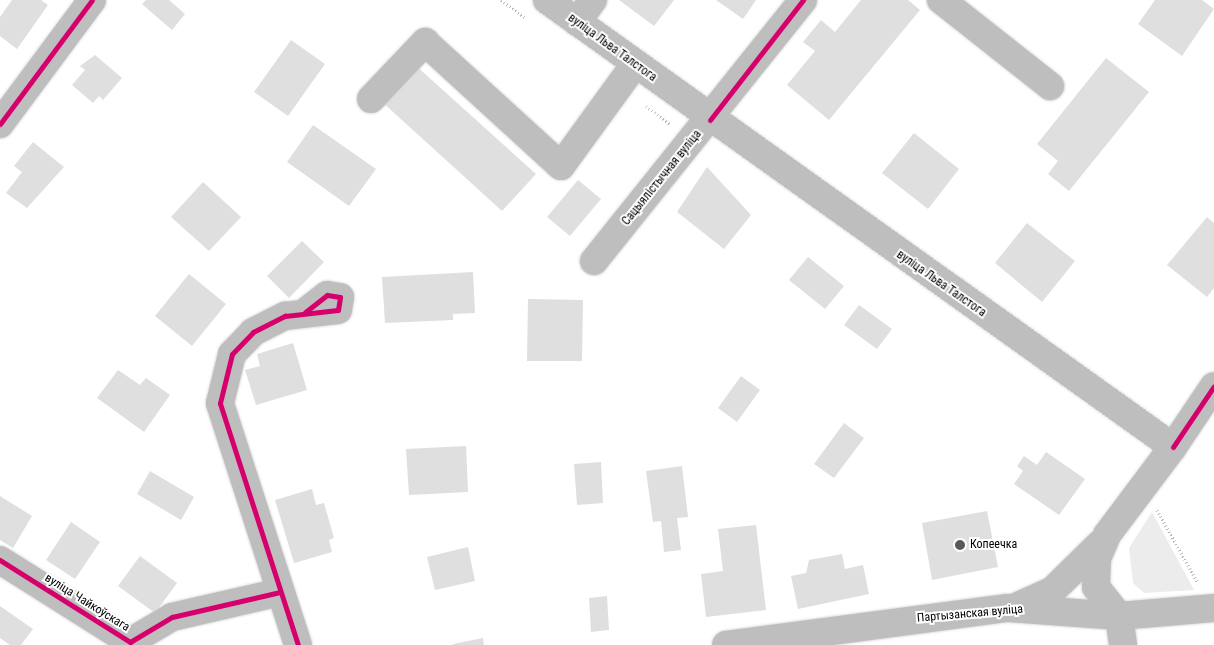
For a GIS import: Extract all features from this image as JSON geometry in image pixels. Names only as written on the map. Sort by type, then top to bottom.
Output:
[{"type":"main road","points":[[0,124],[92,0]]},
{"type":"main road","name":"вуліца Льва Талстога","points":[[547,0],[710,120],[1173,447]]},
{"type":"main road","points":[[577,22],[593,0]]},
{"type":"main road","name":"Сацыялістычная вуліца","points":[[594,261],[710,120],[803,0]]},
{"type":"main road","points":[[941,0],[1050,86]]},
{"type":"main road","points":[[371,99],[425,42],[561,166],[635,64]]},
{"type":"main road","points":[[298,645],[222,418],[221,388],[232,354],[253,332],[285,316],[305,312]]},
{"type":"main road","points":[[1008,608],[1052,591],[1107,535],[1173,447],[1214,386]]},
{"type":"main road","points":[[1107,535],[1094,580],[1102,600],[1119,616],[1123,645]]},
{"type":"main road","name":"вуліца Чайкоўскага","points":[[0,560],[130,642],[172,617],[280,592]]},
{"type":"main road","name":"Партызанская вуліца","points":[[726,645],[1008,608],[1119,616],[1214,608]]},
{"type":"path","points":[[1156,507],[1199,586]]},
{"type":"shaded area","points":[[1152,512],[1194,590],[1144,593],[1133,583],[1129,548]]},
{"type":"building","points":[[12,0],[41,0],[48,5],[17,49],[0,36],[0,17]]},
{"type":"building","points":[[146,0],[169,0],[185,14],[172,30],[142,4]]},
{"type":"building","points":[[619,0],[674,0],[654,26]]},
{"type":"building","points":[[716,0],[756,0],[743,19]]},
{"type":"building","points":[[861,0],[908,0],[920,10],[829,120],[787,85],[815,51],[803,42],[821,20],[835,32]]},
{"type":"building","points":[[1155,0],[1202,0],[1214,9],[1182,56],[1138,24]]},
{"type":"building","points":[[291,40],[325,64],[288,116],[254,92]]},
{"type":"building","points":[[95,55],[122,78],[103,100],[99,96],[93,103],[72,85],[85,70],[80,66]]},
{"type":"building","points":[[1106,58],[1149,92],[1069,191],[1048,174],[1058,161],[1037,144]]},
{"type":"building","points":[[414,64],[536,174],[502,211],[381,101]]},
{"type":"building","points":[[313,125],[376,169],[349,206],[287,162]]},
{"type":"building","points":[[914,133],[959,169],[928,209],[882,173]]},
{"type":"building","points":[[33,142],[64,167],[27,208],[6,193],[22,172],[14,166]]},
{"type":"building","points":[[707,167],[751,215],[724,249],[677,212]]},
{"type":"building","points":[[578,180],[601,199],[570,236],[547,217]]},
{"type":"building","points":[[203,182],[241,217],[209,251],[171,217]]},
{"type":"building","points":[[1207,217],[1214,223],[1214,288],[1207,297],[1167,265]]},
{"type":"building","points":[[1027,223],[1075,261],[1042,302],[995,263]]},
{"type":"building","points":[[302,241],[324,262],[289,298],[267,276]]},
{"type":"building","points":[[808,257],[844,286],[825,309],[789,280]]},
{"type":"building","points":[[473,272],[475,313],[453,314],[453,320],[385,323],[382,277]]},
{"type":"building","points":[[189,274],[226,304],[192,346],[155,316]]},
{"type":"building","points":[[528,299],[583,300],[582,361],[527,361]]},
{"type":"building","points":[[859,305],[892,329],[877,349],[844,325]]},
{"type":"building","points":[[293,343],[307,390],[256,405],[245,370],[260,366],[257,354]]},
{"type":"building","points":[[118,370],[140,385],[146,378],[170,395],[144,432],[97,398]]},
{"type":"building","points":[[741,376],[760,390],[737,422],[718,408]]},
{"type":"building","points":[[844,423],[864,438],[834,478],[814,464]]},
{"type":"building","points":[[466,446],[468,492],[409,495],[406,449]]},
{"type":"building","points":[[1046,452],[1085,479],[1059,515],[1014,484],[1023,471],[1017,466],[1024,456],[1037,465]]},
{"type":"building","points":[[601,462],[603,503],[577,505],[574,464]]},
{"type":"building","points":[[682,466],[688,517],[677,518],[681,550],[664,552],[661,521],[653,522],[646,471]]},
{"type":"building","points":[[150,471],[194,497],[181,520],[137,494]]},
{"type":"building","points":[[312,489],[316,505],[324,503],[334,538],[329,540],[332,552],[294,563],[275,500]]},
{"type":"building","points":[[0,496],[32,516],[13,548],[0,540]]},
{"type":"building","name":"Копеечка","points":[[987,511],[998,567],[932,580],[922,523]]},
{"type":"building","points":[[71,522],[100,542],[75,579],[46,560]]},
{"type":"building","points":[[756,525],[766,610],[706,617],[701,574],[723,571],[718,529]]},
{"type":"building","points":[[468,547],[475,581],[435,590],[427,557]]},
{"type":"building","points":[[842,554],[845,569],[863,565],[869,594],[798,609],[791,576],[806,573],[809,560]]},
{"type":"building","points":[[140,556],[177,583],[155,613],[118,586]]},
{"type":"building","points":[[607,596],[609,630],[591,632],[589,598]]},
{"type":"building","points":[[0,606],[33,629],[21,645],[10,645],[0,638]]},
{"type":"building","points":[[483,638],[484,645],[453,645],[453,644]]},
{"type":"cycle path","points":[[0,124],[92,0]]},
{"type":"cycle path","points":[[710,120],[803,0]]},
{"type":"cycle path","points":[[298,645],[220,403],[232,354],[253,332],[285,316],[338,310],[340,297],[327,295],[305,312]]},
{"type":"cycle path","points":[[1173,447],[1214,386]]},
{"type":"cycle path","points":[[0,560],[130,642],[172,617],[280,592]]},
{"type":"place","name":"Копеечка","points":[[960,545]]}]
